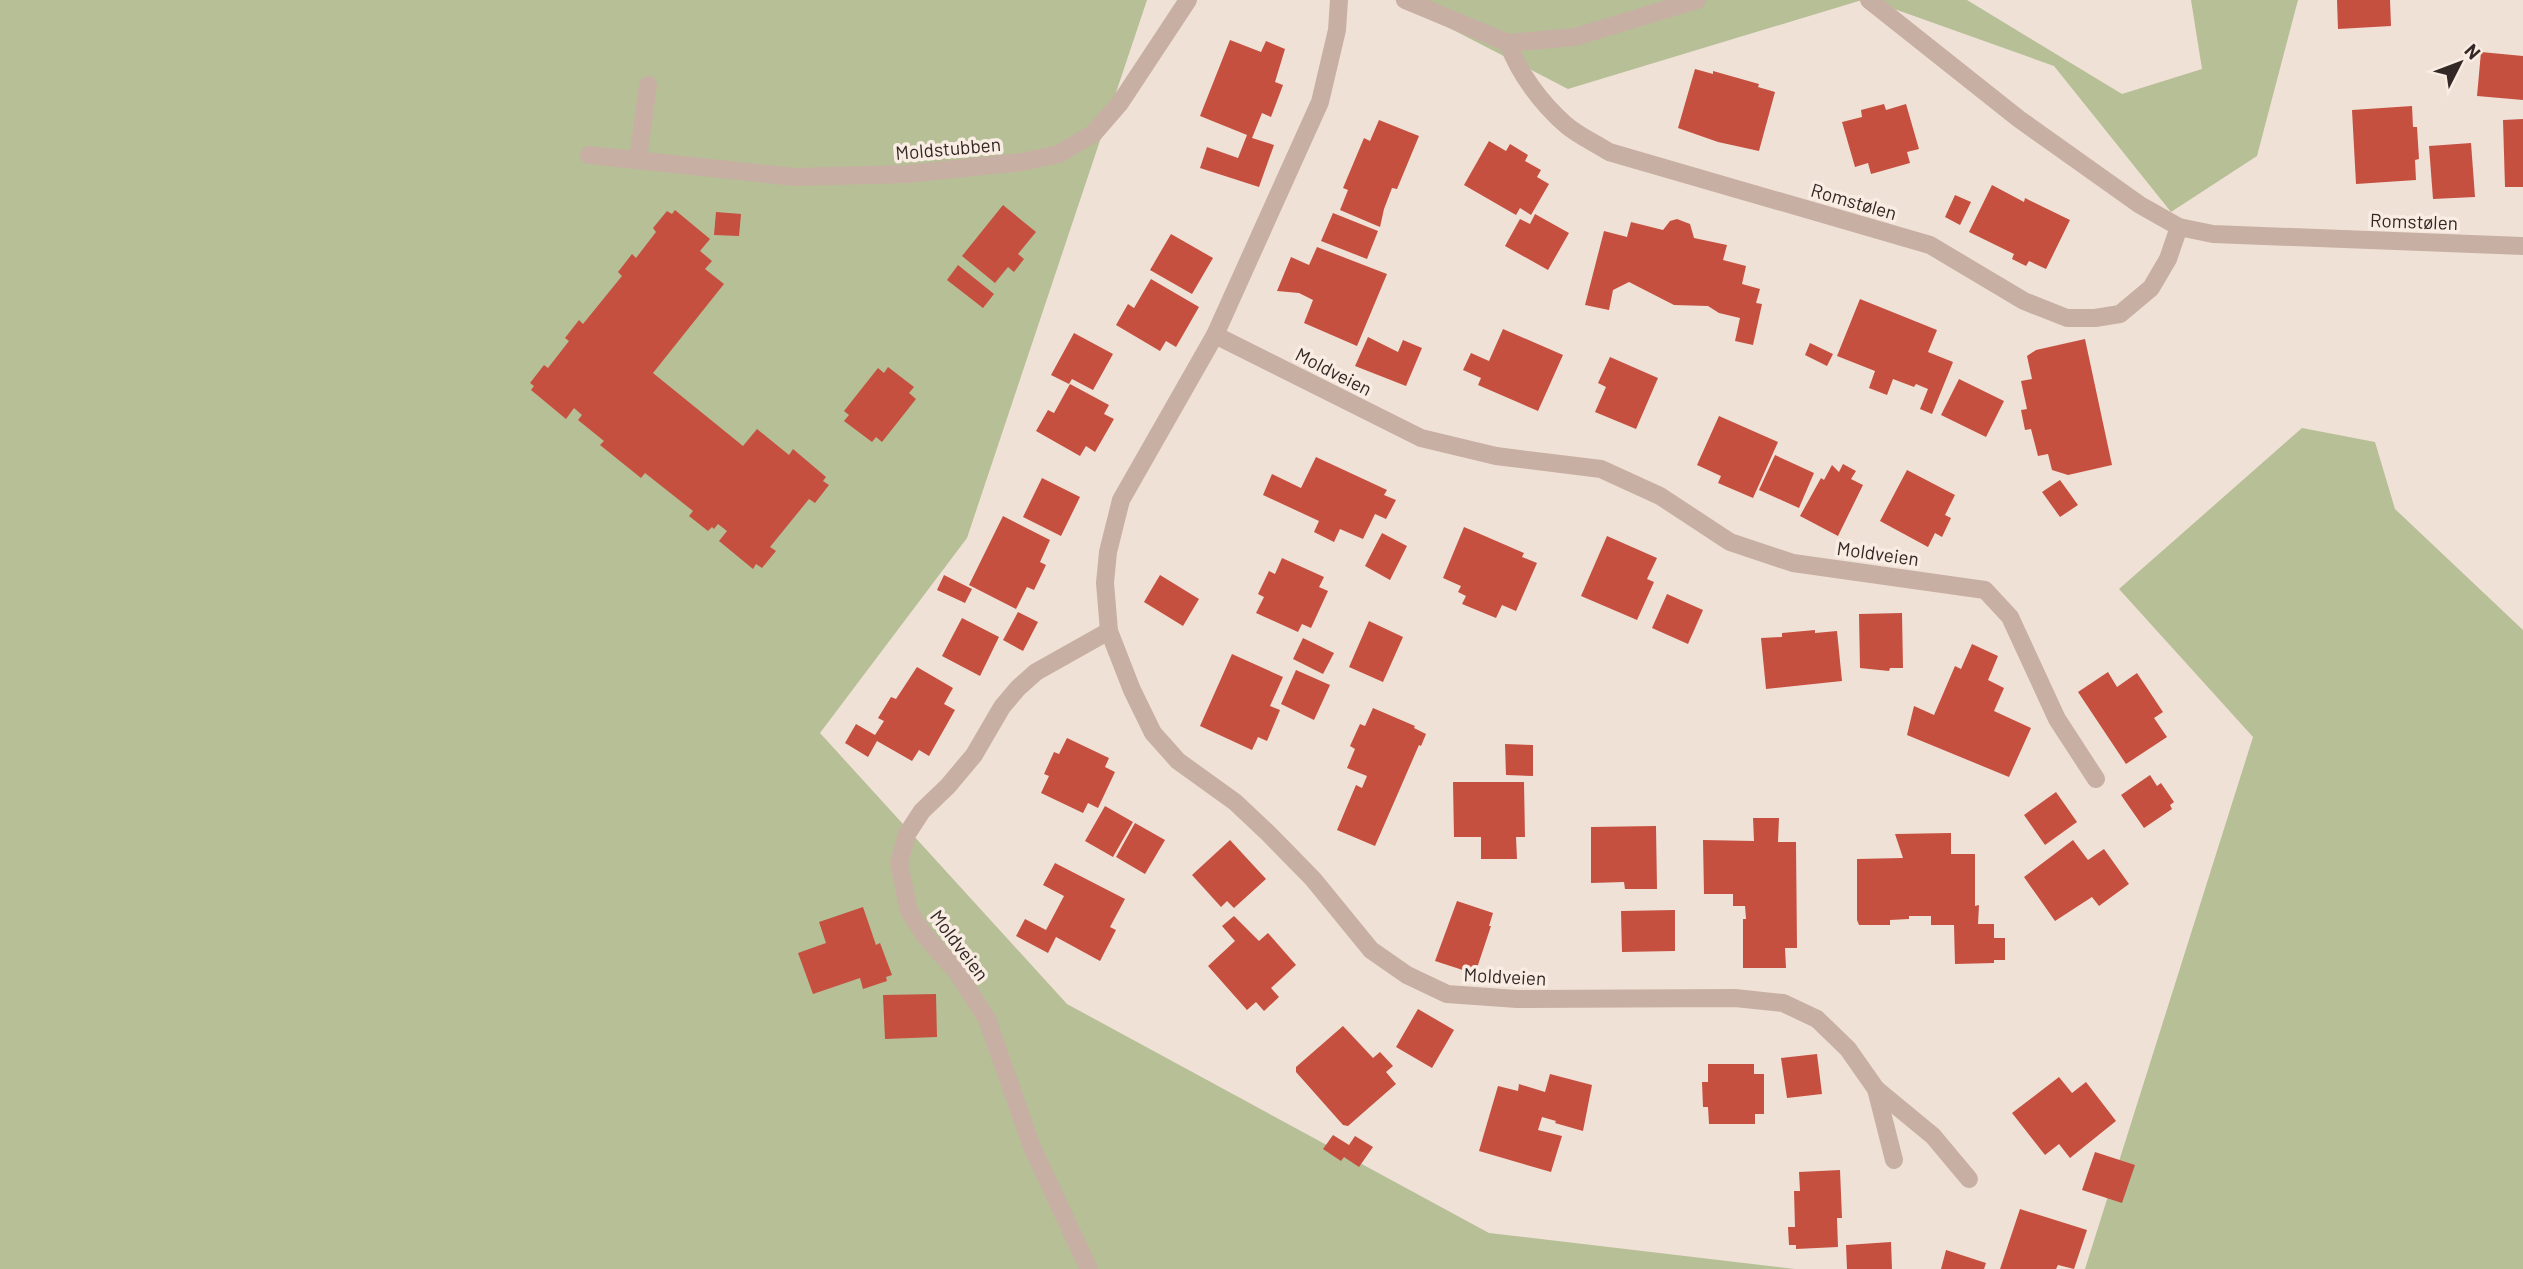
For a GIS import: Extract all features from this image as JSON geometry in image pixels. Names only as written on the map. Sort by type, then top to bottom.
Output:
[{"type":"street","name":"Moldstubben","points":[[589,155],[793,177],[907,174],[1022,162],[1059,154],[1094,134],[1121,103],[1188,0]]},
{"type":"street","name":"Moldveien","points":[[1339,0],[1337,30],[1320,102],[1215,335],[1121,500],[1108,552],[1105,583],[1109,631],[1132,690],[1153,733],[1178,761],[1235,802],[1313,879],[1371,950],[1407,975],[1447,994],[1517,999],[1735,998],[1783,1003],[1816,1019],[1848,1049],[1876,1089],[1894,1160]]},
{"type":"street","points":[[1405,0],[1508,43],[1575,37],[1697,0]]},
{"type":"street","name":"Romstølen","points":[[1869,0],[2019,119],[2140,205],[2179,228],[2213,234],[2523,246]]},
{"type":"street","name":"Romstølen","points":[[1508,43],[1513,56],[1541,100],[1568,127],[1609,152],[1930,245],[2024,301],[2067,318],[2095,318],[2120,314],[2151,288],[2168,259],[2179,228]]},
{"type":"street","points":[[638,159],[648,85]]},
{"type":"street","name":"Moldveien","points":[[1215,335],[1421,438],[1496,456],[1601,469],[1660,496],[1730,542],[1793,563],[1985,590],[2010,617],[2057,719],[2096,779]]},
{"type":"street","name":"Moldveien","points":[[1089,1269],[1032,1147],[987,1019],[957,972],[925,936],[909,911],[899,863],[906,834],[922,811],[974,755],[1002,707],[1018,688],[1036,672],[1109,631]]},
{"type":"street","points":[[1876,1089],[1933,1136],[1969,1180]]},
{"type":"green space","points":[[0,0],[1147,0],[967,538],[820,733],[1067,1004],[1489,1233],[1795,1269],[0,1269]]},
{"type":"green space","points":[[1395,0],[1862,0],[1568,89]]},
{"type":"green space","points":[[1869,0],[1967,0],[2122,94],[2202,69],[2191,0],[2298,0],[2257,156],[2171,212],[2054,66]]},
{"type":"green space","points":[[2302,428],[2375,442],[2395,509],[2523,630],[2523,1269],[2085,1269],[2253,737],[2119,589]]},
{"type":"building","points":[[2337,0],[2390,0],[2391,26],[2338,29]]},
{"type":"building","points":[[1230,40],[1261,52],[1266,41],[1285,49],[1275,82],[1283,85],[1271,117],[1262,113],[1252,138],[1274,145],[1259,187],[1200,168],[1207,147],[1238,158],[1247,135],[1200,116]]},
{"type":"building","points":[[2481,52],[2523,56],[2523,100],[2477,96]]},
{"type":"building","points":[[1695,69],[1713,74],[1713,71],[1759,84],[1758,87],[1775,92],[1759,151],[1718,142],[1678,128]]},
{"type":"building","points":[[1884,104],[1886,110],[1906,104],[1919,149],[1907,152],[1910,163],[1871,174],[1868,163],[1855,167],[1842,122],[1862,117],[1861,110]]},
{"type":"building","points":[[2412,106],[2413,127],[2417,127],[2419,159],[2415,160],[2416,180],[2356,184],[2352,110]]},
{"type":"building","points":[[2523,119],[2523,187],[2505,187],[2503,120]]},
{"type":"building","points":[[1379,120],[1419,136],[1397,189],[1392,188],[1380,227],[1340,210],[1348,190],[1343,188],[1364,138],[1370,141]]},
{"type":"building","points":[[1489,141],[1506,151],[1510,144],[1528,155],[1525,161],[1541,170],[1537,177],[1549,184],[1531,215],[1520,208],[1516,215],[1464,185]]},
{"type":"building","points":[[2471,143],[2475,197],[2433,199],[2429,146]]},
{"type":"building","points":[[1992,185],[2024,202],[2025,198],[2070,220],[2046,269],[2029,261],[2026,266],[2012,259],[2014,254],[1969,232]]},
{"type":"building","points":[[1955,195],[1971,202],[1960,225],[1945,217]]},
{"type":"building","points":[[1003,205],[1036,232],[1018,254],[1024,259],[1014,272],[1008,267],[995,283],[962,256]]},
{"type":"building","points":[[675,210],[710,239],[700,251],[712,261],[705,269],[724,284],[653,373],[743,446],[757,429],[789,455],[793,449],[826,477],[823,481],[829,485],[815,503],[809,499],[770,547],[776,551],[762,568],[756,564],[753,569],[719,541],[727,531],[718,524],[708,531],[689,516],[693,511],[645,473],[641,478],[600,445],[604,441],[578,420],[582,415],[574,408],[566,419],[531,390],[534,386],[530,383],[544,365],[548,368],[569,341],[565,338],[579,320],[583,324],[622,276],[618,272],[632,254],[636,258],[656,232],[653,228],[667,211],[672,214]]},
{"type":"building","points":[[716,212],[741,214],[739,236],[714,235]]},
{"type":"building","points":[[1333,213],[1378,231],[1367,259],[1321,241]]},
{"type":"building","points":[[1535,214],[1569,233],[1548,270],[1505,246],[1520,219],[1530,224]]},
{"type":"building","points":[[1677,219],[1690,224],[1694,238],[1727,245],[1723,260],[1746,266],[1742,284],[1760,289],[1756,303],[1762,304],[1753,345],[1735,341],[1740,318],[1719,313],[1708,306],[1674,305],[1629,282],[1613,290],[1609,310],[1585,305],[1604,231],[1627,237],[1631,222],[1663,230],[1670,221]]},
{"type":"building","points":[[1171,234],[1213,258],[1192,294],[1150,270]]},
{"type":"building","points":[[1317,247],[1387,274],[1357,346],[1304,323],[1313,300],[1299,293],[1277,291],[1291,257],[1309,265]]},
{"type":"building","points":[[958,265],[994,294],[983,308],[947,280]]},
{"type":"building","points":[[1151,279],[1199,307],[1176,347],[1166,341],[1160,351],[1116,325],[1128,304],[1134,308]]},
{"type":"building","points":[[1860,299],[1937,330],[1928,352],[1953,362],[1932,414],[1920,409],[1928,389],[1893,379],[1887,395],[1869,388],[1875,371],[1837,356]]},
{"type":"building","points":[[1503,329],[1563,355],[1538,411],[1478,385],[1481,378],[1463,370],[1471,353],[1489,361]]},
{"type":"building","points":[[1074,333],[1113,354],[1093,390],[1072,379],[1069,384],[1051,375]]},
{"type":"building","points":[[1368,337],[1398,352],[1403,340],[1422,348],[1406,386],[1355,366]]},
{"type":"building","points":[[2085,339],[2112,465],[2068,475],[2052,470],[2048,454],[2038,456],[2031,429],[2025,430],[2021,410],[2027,409],[2021,381],[2032,379],[2027,356],[2036,350]]},
{"type":"building","points":[[1810,343],[1833,354],[1827,366],[1805,355]]},
{"type":"building","points":[[1610,357],[1658,378],[1636,429],[1595,412],[1606,387],[1598,383]]},
{"type":"building","points":[[888,367],[914,387],[909,393],[916,399],[882,442],[876,437],[872,442],[844,421],[849,415],[844,411],[878,368],[884,373]]},
{"type":"building","points":[[1959,379],[2004,401],[1986,437],[1941,415]]},
{"type":"building","points":[[1070,384],[1109,405],[1104,414],[1114,419],[1095,452],[1086,446],[1080,456],[1036,431],[1048,410],[1054,413]]},
{"type":"building","points":[[1719,416],[1778,442],[1753,498],[1718,483],[1721,476],[1697,465]]},
{"type":"building","points":[[1775,455],[1814,473],[1799,508],[1759,490]]},
{"type":"building","points":[[1316,457],[1387,490],[1384,495],[1396,500],[1386,519],[1375,514],[1363,539],[1340,529],[1334,542],[1314,532],[1319,521],[1263,495],[1272,474],[1301,488]]},
{"type":"building","points":[[1843,464],[1856,471],[1851,479],[1863,485],[1838,536],[1800,516],[1821,478],[1824,480],[1832,465],[1839,472]]},
{"type":"building","points":[[1907,470],[1955,495],[1945,515],[1951,518],[1942,537],[1935,533],[1928,547],[1880,521]]},
{"type":"building","points":[[1042,478],[1080,497],[1061,536],[1023,517]]},
{"type":"building","points":[[2060,480],[2078,505],[2060,517],[2042,492]]},
{"type":"building","points":[[1003,516],[1050,540],[1040,562],[1046,565],[1034,590],[1027,587],[1016,609],[969,585]]},
{"type":"building","points":[[1464,527],[1524,553],[1522,557],[1537,563],[1516,611],[1502,605],[1496,618],[1462,604],[1466,596],[1458,592],[1461,586],[1443,578]]},
{"type":"building","points":[[1382,533],[1407,546],[1390,580],[1365,566]]},
{"type":"building","points":[[1607,536],[1657,558],[1647,579],[1654,582],[1637,620],[1581,596]]},
{"type":"building","points":[[1282,558],[1324,577],[1319,587],[1328,591],[1311,628],[1302,624],[1298,632],[1256,613],[1264,597],[1258,594],[1269,571],[1275,574]]},
{"type":"building","points":[[944,575],[972,589],[965,603],[937,590]]},
{"type":"building","points":[[1160,575],[1199,599],[1183,626],[1144,602]]},
{"type":"building","points":[[1667,594],[1703,610],[1688,644],[1652,628]]},
{"type":"building","points":[[1018,612],[1038,622],[1023,651],[1003,640]]},
{"type":"building","points":[[1902,613],[1903,668],[1890,668],[1889,671],[1860,668],[1859,614]]},
{"type":"building","points":[[962,618],[999,637],[980,676],[942,656]]},
{"type":"building","points":[[1369,621],[1403,637],[1383,682],[1349,667]]},
{"type":"building","points":[[1815,630],[1815,633],[1837,631],[1842,681],[1766,689],[1761,638]]},
{"type":"building","points":[[1303,638],[1334,653],[1323,674],[1293,659]]},
{"type":"building","points":[[1972,644],[1998,656],[1988,680],[2004,688],[1994,711],[2031,728],[2009,777],[1907,735],[1914,706],[1934,715],[1955,666],[1961,669]]},
{"type":"building","points":[[1232,654],[1283,677],[1270,706],[1280,710],[1267,741],[1258,737],[1252,750],[1200,726]]},
{"type":"building","points":[[917,667],[953,688],[944,704],[955,710],[929,756],[919,750],[912,761],[877,741],[868,757],[845,743],[856,724],[875,735],[884,721],[878,718],[891,697],[896,699]]},
{"type":"building","points":[[1296,670],[1330,685],[1314,720],[1281,704]]},
{"type":"building","points":[[2108,672],[2117,687],[2137,673],[2163,712],[2154,718],[2167,737],[2126,764],[2078,692]]},
{"type":"building","points":[[1373,708],[1415,726],[1414,728],[1426,734],[1375,846],[1337,830],[1356,785],[1362,788],[1367,776],[1347,768],[1355,749],[1350,746],[1360,724],[1365,726]]},
{"type":"building","points":[[1067,738],[1109,758],[1105,767],[1115,772],[1098,808],[1088,803],[1083,813],[1041,793],[1049,776],[1044,774],[1054,752],[1059,754]]},
{"type":"building","points":[[1505,744],[1533,745],[1533,776],[1506,775]]},
{"type":"building","points":[[2150,775],[2157,786],[2161,783],[2174,802],[2170,805],[2172,809],[2144,828],[2121,795]]},
{"type":"building","points":[[1453,782],[1524,782],[1525,837],[1516,837],[1517,859],[1481,859],[1481,837],[1454,837]]},
{"type":"building","points":[[2056,792],[2077,822],[2045,845],[2024,815]]},
{"type":"building","points":[[1105,806],[1133,822],[1113,857],[1085,841]]},
{"type":"building","points":[[1753,818],[1779,818],[1778,842],[1796,842],[1797,948],[1785,948],[1786,968],[1743,968],[1745,906],[1733,906],[1733,894],[1704,894],[1703,840],[1754,841]]},
{"type":"building","points":[[1135,823],[1165,840],[1145,874],[1116,857]]},
{"type":"building","points":[[1656,826],[1657,889],[1625,889],[1624,882],[1591,883],[1591,827]]},
{"type":"building","points":[[1951,833],[1951,854],[1975,854],[1975,906],[1979,905],[1978,924],[1994,924],[1994,938],[2005,938],[2005,960],[1994,960],[1994,963],[1955,964],[1954,925],[1931,925],[1931,916],[1909,916],[1909,919],[1890,920],[1890,925],[1859,925],[1857,859],[1903,858],[1895,834]]},
{"type":"building","points":[[1230,840],[1266,879],[1234,908],[1227,901],[1221,907],[1192,875]]},
{"type":"building","points":[[2073,840],[2088,860],[2104,849],[2129,884],[2099,906],[2092,897],[2055,921],[2024,877]]},
{"type":"building","points":[[1055,863],[1125,899],[1110,927],[1116,930],[1100,961],[1056,937],[1048,953],[1016,936],[1025,919],[1046,930],[1064,896],[1043,885]]},
{"type":"building","points":[[1457,901],[1493,913],[1475,974],[1435,961]]},
{"type":"building","points":[[863,907],[876,945],[880,943],[892,975],[886,977],[887,981],[863,989],[860,978],[813,994],[798,953],[826,943],[819,922]]},
{"type":"building","points":[[1675,910],[1675,951],[1622,952],[1621,911]]},
{"type":"building","points":[[1234,916],[1259,941],[1268,933],[1296,965],[1271,988],[1279,997],[1264,1011],[1256,1002],[1247,1010],[1208,966],[1235,941],[1222,926]]},
{"type":"building","points":[[936,994],[937,1037],[885,1039],[883,995]]},
{"type":"building","points":[[1418,1009],[1454,1030],[1432,1068],[1396,1047]]},
{"type":"building","points":[[1343,1026],[1373,1058],[1380,1052],[1393,1066],[1386,1072],[1396,1084],[1348,1126],[1343,1125],[1296,1072],[1296,1067]]},
{"type":"building","points":[[1817,1054],[1822,1094],[1787,1098],[1781,1058]]},
{"type":"building","points":[[1708,1064],[1754,1064],[1754,1074],[1764,1074],[1764,1114],[1755,1114],[1755,1124],[1709,1124],[1708,1107],[1703,1107],[1702,1082],[1708,1082]]},
{"type":"building","points":[[1550,1074],[1592,1085],[1583,1131],[1542,1117],[1538,1130],[1562,1136],[1551,1172],[1479,1151],[1498,1086],[1518,1091],[1519,1084],[1545,1092]]},
{"type":"building","points":[[2059,1077],[2072,1093],[2086,1082],[2116,1121],[2070,1158],[2059,1144],[2045,1155],[2012,1113]]},
{"type":"building","points":[[1333,1135],[1349,1145],[1355,1136],[1373,1147],[1359,1167],[1344,1157],[1341,1161],[1323,1149]]},
{"type":"building","points":[[2095,1152],[2135,1165],[2122,1203],[2082,1190]]},
{"type":"building","points":[[1840,1170],[1842,1218],[1837,1218],[1838,1247],[1796,1249],[1796,1245],[1789,1245],[1788,1227],[1795,1227],[1794,1191],[1800,1191],[1799,1172]]},
{"type":"building","points":[[2020,1209],[2087,1230],[2074,1269],[2058,1265],[2056,1269],[2000,1269]]},
{"type":"building","points":[[1891,1242],[1892,1269],[1847,1269],[1846,1245]]},
{"type":"building","points":[[1946,1250],[1986,1263],[1984,1269],[1941,1269]]}]
